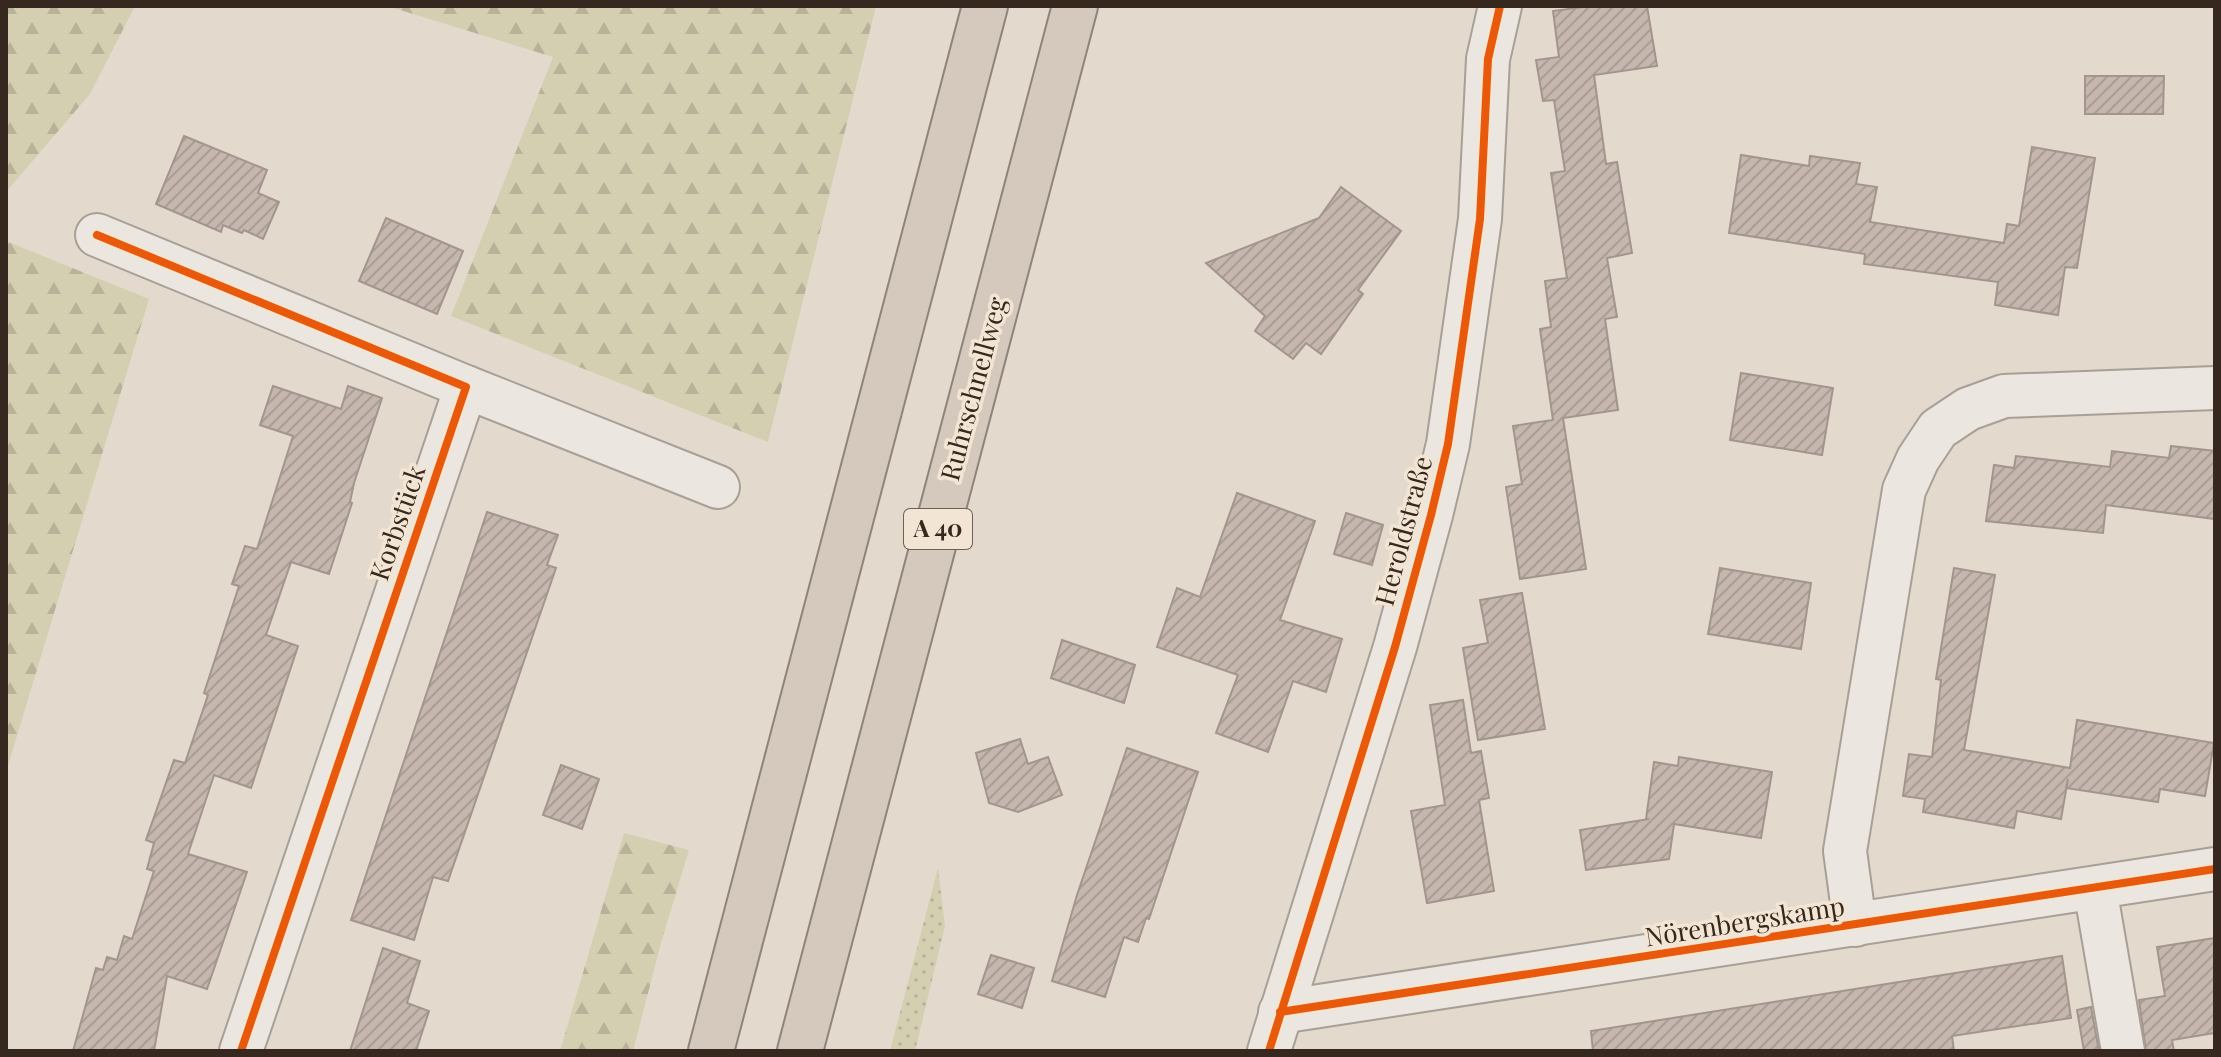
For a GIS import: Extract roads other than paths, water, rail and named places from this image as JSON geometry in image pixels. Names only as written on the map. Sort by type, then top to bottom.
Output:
[{"type":"highway","points":[[711,1051],[985,6]]},
{"type":"highway","name":"Ruhrschnellweg","points":[[800,1051],[1075,6]]},
{"type":"street","name":"Heroldstraße","points":[[1269,1051],[1395,647],[1448,444],[1480,219],[1488,59],[1500,6]]},
{"type":"street","points":[[97,235],[718,487]]},
{"type":"street","name":"Korbstück","points":[[241,1051],[466,387]]},
{"type":"street","name":"Nörenbergskamp","points":[[1855,925],[1845,851],[1904,490],[1918,459],[1938,429],[1968,409],[2004,396],[2215,388]]},
{"type":"street","name":"Nörenbergskamp","points":[[1280,1012],[2215,869]]},
{"type":"street","points":[[2095,888],[2123,1051]]}]
